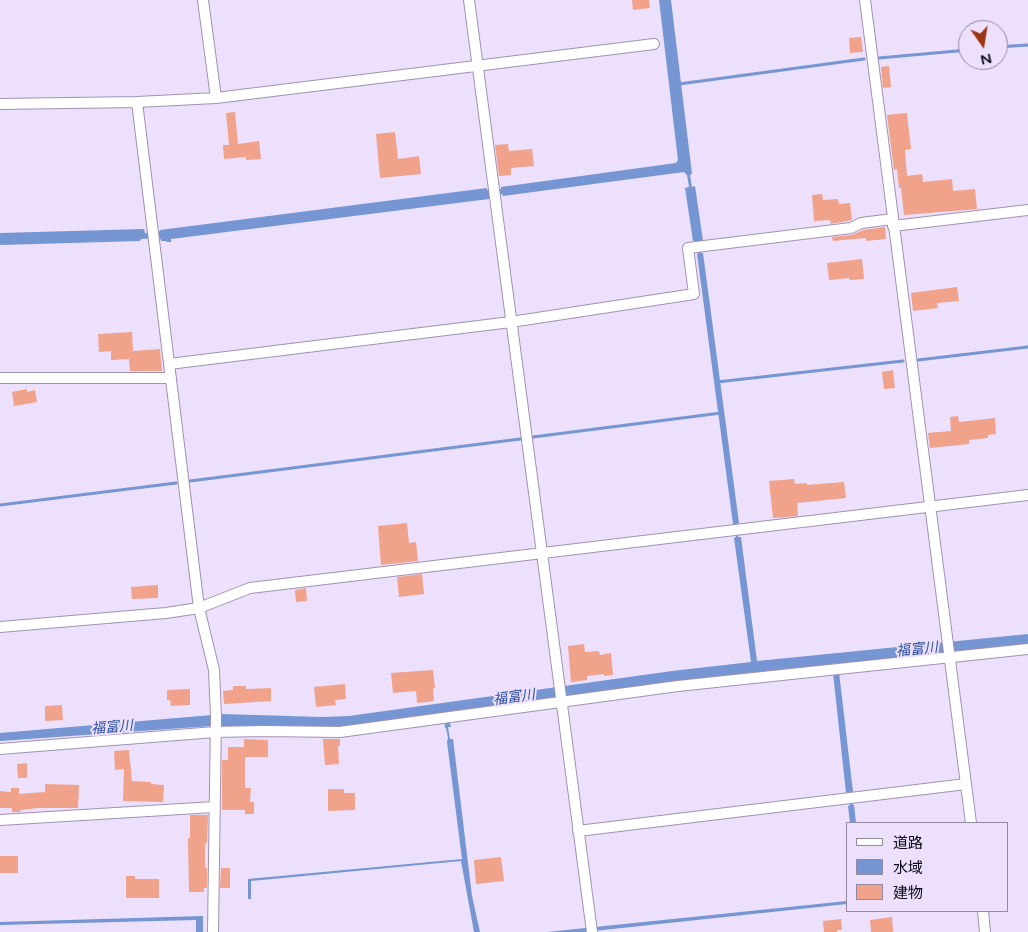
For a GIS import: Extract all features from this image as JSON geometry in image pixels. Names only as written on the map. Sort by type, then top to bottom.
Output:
[{"type":"street","points":[[202,0],[216,98]]},
{"type":"street","points":[[469,0],[591,928]]},
{"type":"street","points":[[865,0],[971,822]]},
{"type":"street","points":[[0,104],[137,102],[216,98],[654,44]]},
{"type":"street","points":[[137,102],[199,608],[214,670],[216,716],[213,932]]},
{"type":"street","points":[[169,364],[511,322],[694,294],[688,248],[851,228],[861,223],[893,223],[1028,210]]},
{"type":"street","points":[[0,378],[171,378]]},
{"type":"street","points":[[0,627],[166,614],[199,608],[250,588],[1028,495]]},
{"type":"street","points":[[0,749],[215,729],[340,732],[561,700],[948,655],[1028,648]]},
{"type":"street","points":[[578,831],[966,784]]},
{"type":"street","points":[[0,820],[214,807]]},
{"type":"street","points":[[983,914],[985,932]]},
{"type":"water","name":"福富川","points":[[659,0],[671,0],[692,174],[690,175],[692,187],[695,186],[703,241],[699,241],[701,253],[703,253],[739,523],[737,524],[738,537],[741,537],[757,661],[1028,634],[1028,644],[837,664],[853,792],[850,792],[856,822],[850,822],[848,806],[850,805],[848,794],[846,793],[833,673],[836,673],[834,664],[675,681],[447,712],[451,727],[448,727],[450,739],[453,739],[472,896],[480,932],[474,932],[461,861],[251,881],[251,899],[248,899],[248,879],[462,859],[444,713],[340,727],[222,727],[219,722],[212,726],[0,741],[0,733],[212,715],[219,717],[221,714],[349,716],[672,671],[751,662],[734,538],[736,537],[697,254],[697,241],[693,241],[685,188],[689,187],[687,175],[684,172],[503,196],[502,194],[489,196],[489,199],[171,239],[171,242],[161,241],[160,238],[141,239],[140,241],[0,245],[0,233],[144,229],[145,233],[159,232],[160,230],[487,188],[487,190],[501,189],[501,187],[676,163],[678,160]]},
{"type":"water","points":[[846,901],[846,904],[584,932],[547,932]]},
{"type":"water","points":[[203,916],[203,932],[196,932],[196,920],[0,925],[0,922]]},
{"type":"building","points":[[632,0],[649,0],[650,8],[633,10]]},
{"type":"building","points":[[861,37],[863,52],[850,53],[849,38]]},
{"type":"building","points":[[889,66],[891,87],[883,88],[881,67]]},
{"type":"building","points":[[235,112],[238,144],[259,141],[261,159],[246,160],[246,157],[224,159],[223,145],[229,145],[226,113]]},
{"type":"building","points":[[907,113],[911,149],[905,150],[907,176],[922,174],[923,182],[952,179],[953,191],[975,189],[977,209],[904,215],[897,169],[894,170],[887,115]]},
{"type":"building","points":[[395,132],[398,159],[419,156],[421,174],[380,178],[376,134]]},
{"type":"building","points":[[508,144],[509,151],[532,149],[534,166],[511,168],[511,175],[499,176],[495,145]]},
{"type":"building","points":[[822,194],[823,200],[838,199],[839,204],[850,203],[852,220],[831,224],[830,220],[814,221],[812,195]]},
{"type":"building","points":[[885,227],[886,239],[866,241],[866,238],[833,241],[832,237],[852,235],[863,230]]},
{"type":"building","points":[[862,259],[864,279],[829,280],[827,263]]},
{"type":"building","points":[[957,287],[959,301],[937,303],[938,308],[913,311],[911,293]]},
{"type":"building","points":[[132,332],[133,351],[160,349],[162,371],[130,371],[129,359],[111,360],[111,351],[99,352],[98,334]]},
{"type":"building","points":[[893,370],[895,388],[884,389],[882,372]]},
{"type":"building","points":[[27,389],[27,392],[35,390],[37,402],[14,406],[12,392]]},
{"type":"building","points":[[958,416],[959,422],[995,418],[996,434],[988,435],[988,438],[969,440],[969,444],[930,448],[928,433],[951,431],[950,417]]},
{"type":"building","points":[[794,479],[795,484],[807,483],[807,485],[844,482],[846,498],[797,503],[798,516],[773,518],[769,481]]},
{"type":"building","points":[[407,523],[409,543],[416,542],[418,561],[381,565],[378,526]]},
{"type":"building","points":[[422,574],[424,594],[399,597],[397,577]]},
{"type":"building","points":[[158,585],[158,598],[132,599],[131,587]]},
{"type":"building","points":[[306,588],[307,601],[296,602],[295,590]]},
{"type":"building","points":[[584,644],[585,652],[599,651],[600,655],[611,653],[613,675],[587,676],[587,680],[571,682],[568,646]]},
{"type":"building","points":[[433,670],[434,701],[417,703],[416,691],[393,693],[391,673]]},
{"type":"building","points":[[345,684],[346,699],[335,700],[336,705],[316,707],[314,687]]},
{"type":"building","points":[[233,686],[246,686],[246,689],[271,688],[271,701],[224,704],[223,691],[233,690]]},
{"type":"building","points":[[190,689],[190,705],[171,706],[170,700],[167,700],[167,690]]},
{"type":"building","points":[[62,705],[63,720],[45,721],[45,706]]},
{"type":"building","points":[[244,739],[268,740],[268,757],[245,757],[245,788],[251,788],[250,802],[254,802],[254,814],[245,814],[245,810],[222,810],[222,760],[228,760],[228,747],[244,747]]},
{"type":"building","points":[[323,739],[340,739],[340,746],[338,746],[339,764],[325,765]]},
{"type":"building","points":[[129,750],[132,781],[164,785],[163,802],[123,801],[124,769],[115,770],[114,751]]},
{"type":"building","points":[[27,763],[27,778],[18,778],[17,764]]},
{"type":"building","points":[[45,784],[79,785],[78,808],[38,808],[12,812],[12,808],[0,808],[0,791],[11,792],[11,788],[19,788],[19,794],[45,792]]},
{"type":"building","points":[[328,789],[344,789],[344,793],[355,793],[355,810],[328,811]]},
{"type":"building","points":[[190,815],[208,815],[207,843],[205,843],[207,888],[204,888],[204,892],[189,892],[188,838],[190,838]]},
{"type":"building","points":[[0,856],[18,856],[18,873],[0,873]]},
{"type":"building","points":[[501,857],[504,881],[476,884],[474,860]]},
{"type":"building","points":[[221,868],[230,868],[230,888],[220,888]]},
{"type":"building","points":[[126,876],[135,876],[135,879],[159,879],[159,898],[126,898]]},
{"type":"building","points":[[892,917],[893,932],[871,932],[870,920]]},
{"type":"building","points":[[841,919],[842,930],[824,932],[823,921]]},
{"type":"waterway","points":[[1008,46],[1028,45]]},
{"type":"waterway","points":[[879,58],[958,51]]},
{"type":"waterway","points":[[679,84],[864,59]]},
{"type":"waterway","points":[[918,360],[1028,347]]},
{"type":"waterway","points":[[717,382],[903,361]]},
{"type":"waterway","points":[[533,437],[721,413]]},
{"type":"waterway","points":[[190,481],[520,439]]},
{"type":"waterway","points":[[0,505],[176,483]]}]
